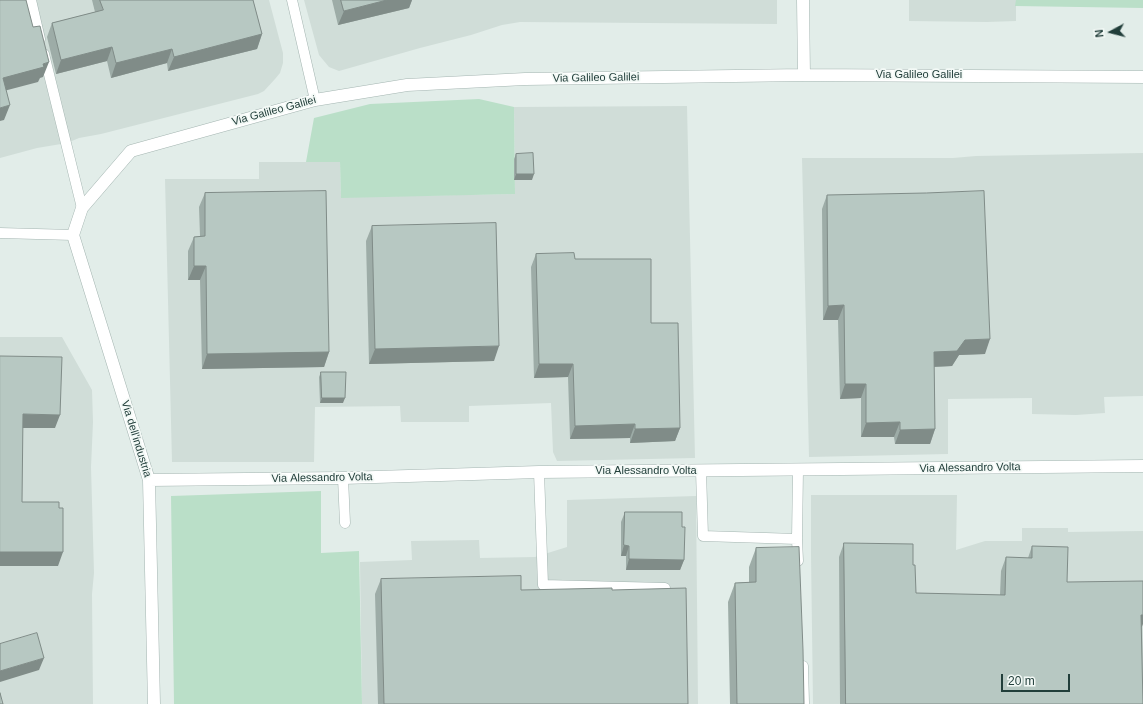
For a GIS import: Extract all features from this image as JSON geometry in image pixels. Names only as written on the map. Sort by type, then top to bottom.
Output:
[{"type":"street","points":[[803,0],[804,75]]},
{"type":"street","name":"Via Galileo Galilei","points":[[82,208],[131,151],[315,100],[406,85],[509,80],[804,75],[1143,76]]},
{"type":"street","points":[[73,235],[82,208]]},
{"type":"street","name":"Via dell'industria","points":[[73,235],[149,480],[154,704]]},
{"type":"street","name":"Via Alessandro Volta","points":[[149,480],[343,478],[539,472],[1143,466]]},
{"type":"lane","points":[[30,0],[82,208]]},
{"type":"lane","points":[[292,0],[315,100]]},
{"type":"lane","points":[[0,233],[73,235]]},
{"type":"lane","points":[[798,470],[798,570]]},
{"type":"lane","points":[[701,471],[704,536],[797,538]]},
{"type":"lane","points":[[539,472],[543,585],[665,588]]},
{"type":"lane","points":[[343,478],[346,524]]},
{"type":"lane","points":[[802,656],[804,703]]},
{"type":"shaded area","points":[[0,0],[269,0],[283,53],[283,63],[280,73],[264,91],[258,94],[101,134],[79,138],[67,143],[37,148],[0,158]]},
{"type":"shaded area","points":[[304,0],[777,0],[777,24],[520,22],[502,25],[471,35],[339,71],[329,67],[319,55]]},
{"type":"shaded area","points":[[909,0],[1016,0],[1016,21],[909,21]]},
{"type":"shaded area","points":[[687,106],[695,458],[557,461],[553,452],[551,403],[469,406],[469,422],[401,422],[400,406],[315,407],[314,462],[172,462],[165,179],[259,179],[259,162],[340,162],[341,197],[515,194],[514,107]]},
{"type":"shaded area","points":[[1143,153],[1143,396],[1104,397],[1105,413],[1076,415],[1032,414],[1032,398],[948,399],[948,454],[809,457],[802,158],[953,158],[976,156]]},
{"type":"shaded area","points":[[0,337],[62,337],[92,390],[93,422],[91,467],[94,573],[92,594],[93,704],[0,704]]},
{"type":"shaded area","points":[[811,495],[957,495],[956,550],[985,541],[1022,541],[1022,528],[1068,528],[1068,532],[1143,531],[1143,704],[813,704]]},
{"type":"shaded area","points":[[696,496],[698,704],[362,704],[360,562],[412,560],[411,541],[479,540],[480,558],[535,557],[567,547],[567,500]]},
{"type":"green space","points":[[1016,0],[1143,0],[1143,8],[1015,6]]},
{"type":"green space","points":[[479,99],[514,107],[515,194],[341,198],[340,162],[306,162],[314,118],[370,104]]},
{"type":"green space","points":[[321,491],[321,553],[359,551],[362,704],[174,704],[171,496]]},
{"type":"building","points":[[0,0],[26,0],[33,27],[40,26],[49,62],[43,64],[44,67],[3,78],[10,105],[0,108]]},
{"type":"building","points":[[100,0],[253,0],[262,34],[174,57],[172,49],[116,63],[112,47],[61,60],[52,23],[103,10]]},
{"type":"building","points":[[341,0],[387,0],[344,11]]},
{"type":"building","points":[[533,153],[534,174],[516,174],[516,154]]},
{"type":"building","points":[[326,191],[329,352],[207,354],[206,266],[194,266],[194,237],[205,236],[205,193]]},
{"type":"building","points":[[984,191],[990,339],[965,340],[957,351],[934,352],[935,429],[900,430],[900,422],[866,423],[866,384],[845,384],[844,305],[828,306],[827,195]]},
{"type":"building","points":[[496,223],[499,346],[375,349],[372,226]]},
{"type":"building","points":[[574,253],[575,259],[651,259],[651,323],[678,323],[680,428],[635,429],[635,424],[575,426],[573,364],[539,364],[536,254]]},
{"type":"building","points":[[0,356],[62,357],[60,415],[23,414],[22,502],[59,502],[59,508],[63,508],[63,552],[0,552]]},
{"type":"building","points":[[321,372],[346,372],[345,398],[322,398]]},
{"type":"building","points":[[625,512],[682,512],[682,527],[685,527],[684,560],[629,559],[629,546],[624,545]]},
{"type":"building","points":[[844,543],[913,544],[913,565],[915,565],[916,593],[1005,595],[1006,557],[1032,558],[1032,546],[1068,547],[1067,582],[1143,581],[1143,615],[1141,615],[1143,704],[846,704]]},
{"type":"building","points":[[799,547],[804,704],[737,704],[735,583],[756,582],[756,548]]},
{"type":"building","points":[[521,576],[521,590],[686,588],[688,704],[384,704],[381,579]]},
{"type":"building","points":[[37,633],[44,658],[0,671],[0,644]]},
{"type":"building","points":[[0,693],[3,704],[0,704]]}]
